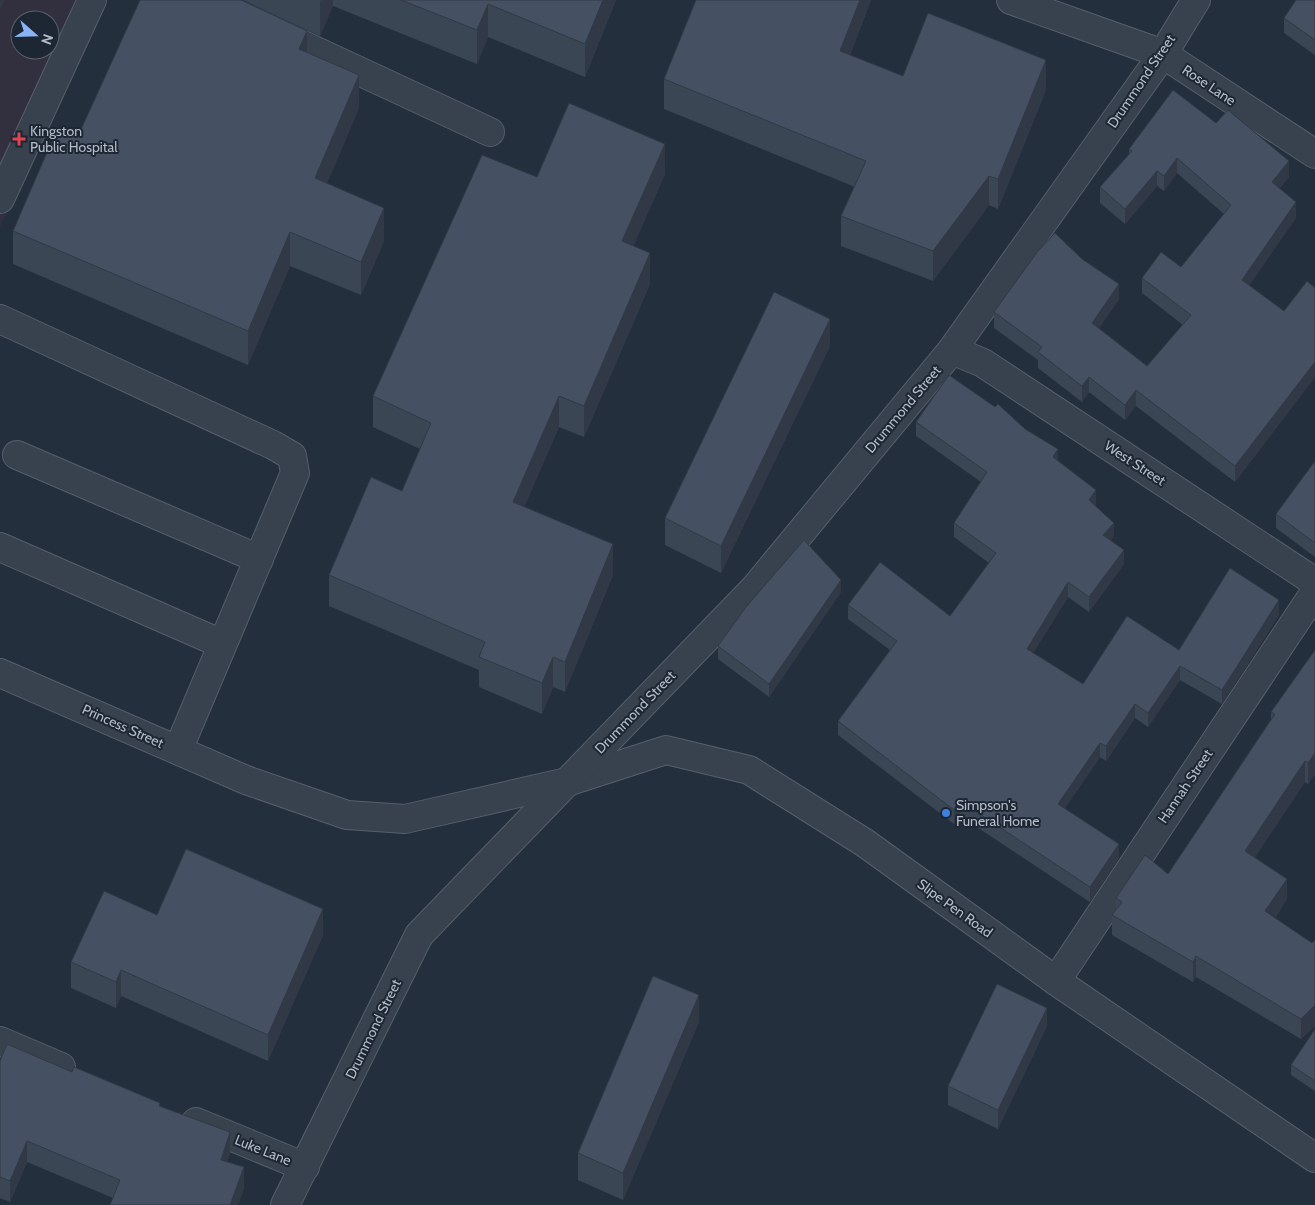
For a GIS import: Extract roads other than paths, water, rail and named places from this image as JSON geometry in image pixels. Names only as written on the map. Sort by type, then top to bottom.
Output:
[{"type":"street","points":[[0,199],[92,0]]},
{"type":"street","points":[[206,0],[490,132]]},
{"type":"street","name":"Rose Lane","points":[[1010,0],[1162,54],[1315,154]]},
{"type":"street","name":"Drummond Street","points":[[285,1205],[419,935],[754,589],[952,350],[1162,54],[1196,0]]},
{"type":"street","points":[[0,319],[273,445],[292,456],[295,473],[178,750]]},
{"type":"street","name":"West Street","points":[[952,350],[983,363],[1315,582]]},
{"type":"street","points":[[17,455],[258,559]]},
{"type":"street","points":[[0,547],[222,644]]},
{"type":"street","name":"Hannah Street","points":[[1056,981],[1315,592]]},
{"type":"street","name":"Princess Street","points":[[0,673],[246,780],[347,815],[405,819],[567,782]]},
{"type":"street","name":"Slipe Pen Road","points":[[567,782],[666,750],[749,770],[865,843],[1056,981],[1315,1158]]},
{"type":"street","points":[[0,1041],[84,1077]]},
{"type":"street","name":"Luke Lane","points":[[176,1114],[305,1167]]},
{"type":"place","name":"Kingston Public Hospital","points":[[19,139]]},
{"type":"place","name":"Simpson's Funeral Home","points":[[946,813]]}]
